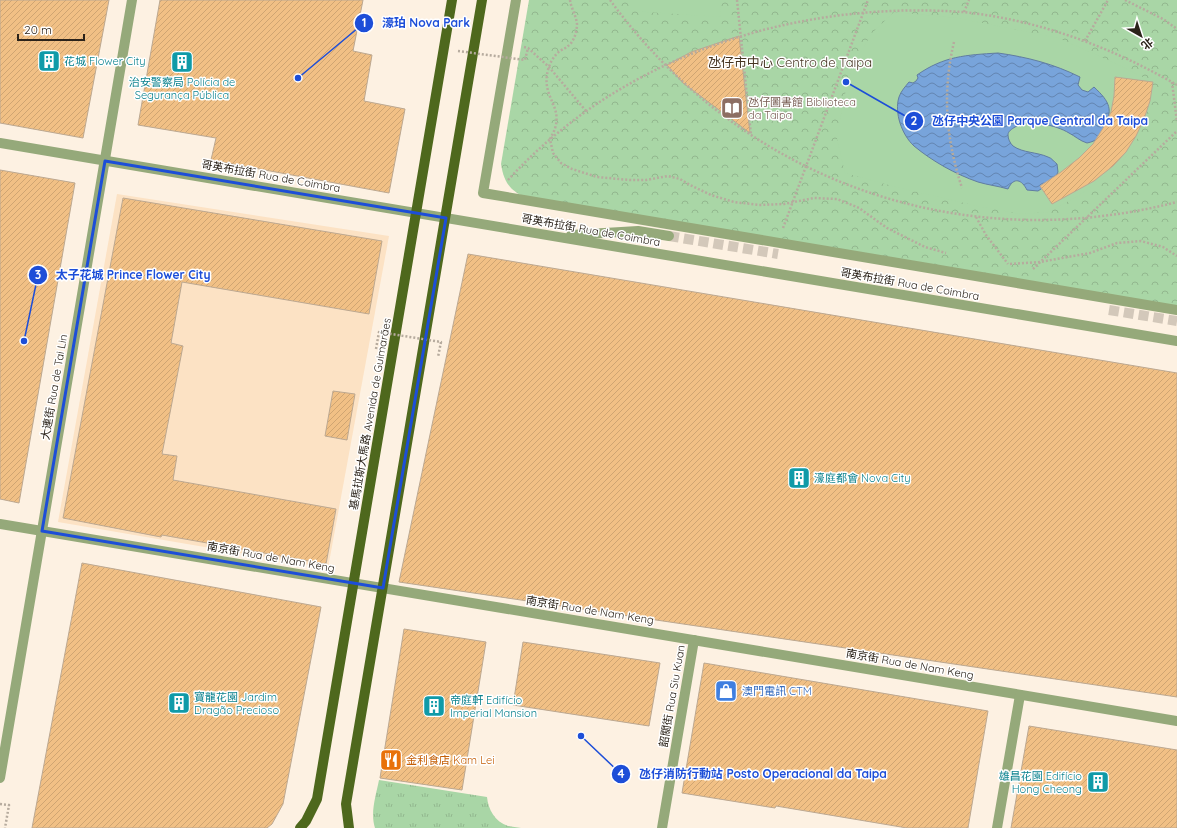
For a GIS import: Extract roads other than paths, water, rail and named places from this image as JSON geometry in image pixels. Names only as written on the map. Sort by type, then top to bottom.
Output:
[{"type":"main road","name":"基馬拉斯大馬路 Avenida de Guimarães","points":[[300,828],[317,799],[452,0]]},
{"type":"main road","points":[[349,828],[346,804],[482,0]]},
{"type":"street","name":"大連街 Rua de Tai Lin","points":[[0,778],[132,0]]},
{"type":"street","points":[[516,0],[483,193],[1177,310]]},
{"type":"street","name":"哥英布拉街 Rua de Coimbra","points":[[0,143],[1177,341]]},
{"type":"street","points":[[554,236],[638,231],[669,236]]},
{"type":"street","name":"南京街 Rua de Nam Keng","points":[[0,524],[1177,721]]},
{"type":"street","name":"韶關街 Rua Siu Kuan","points":[[663,828],[694,640]]},
{"type":"street","points":[[997,828],[1020,695]]},
{"type":"water","points":[[998,53],[1040,62],[1060,68],[1080,77],[1078,85],[1082,90],[1088,92],[1094,87],[1104,97],[1109,106],[1108,117],[1098,137],[1087,143],[1064,130],[1050,125],[1028,123],[1015,127],[1009,131],[1008,138],[1013,146],[1021,150],[1052,159],[1057,164],[1058,172],[1055,178],[1038,191],[1027,190],[1023,184],[1018,181],[1013,182],[1008,189],[978,182],[944,167],[914,146],[906,136],[898,117],[899,97],[909,82],[913,83],[916,81],[918,78],[917,75],[946,60],[965,56]]},
{"type":"tunnel","points":[[669,236],[778,254]]},
{"type":"tunnel","points":[[1109,310],[1177,321]]},
{"type":"place","name":"花城 Flower City","points":[[49,61]]},
{"type":"place","name":"治安警察局 Polícia de Segurança Pública","points":[[182,62]]},
{"type":"place","name":"濠珀 Nova Park","points":[[298,78]]},
{"type":"place","name":"氹仔中央公園 Parque Central da Taipa","points":[[846,82]]},
{"type":"place","name":"氹仔圖書館 Biblioteca da Taipa","points":[[732,108]]},
{"type":"place","name":"太子花城 Prince Flower City","points":[[24,341]]},
{"type":"place","name":"濠庭都會 Nova City","points":[[799,478]]},
{"type":"place","name":"澳門電訊 CTM","points":[[726,691]]},
{"type":"place","name":"寶龍花園 Jardim Dragão Precioso","points":[[179,703]]},
{"type":"place","name":"帝庭軒 Edifício Imperial Mansion","points":[[434,706]]},
{"type":"place","name":"氹仔消防行動站 Posto Operacional da Taipa","points":[[581,736]]},
{"type":"place","name":"金利食店 Kam Lei","points":[[391,760]]},
{"type":"place","name":"雄昌花園 Edifício Hong Cheong","points":[[1098,782]]},
{"type":"district","name":"氹仔市中心 Centro de Taipa","points":[[790,62]]}]
